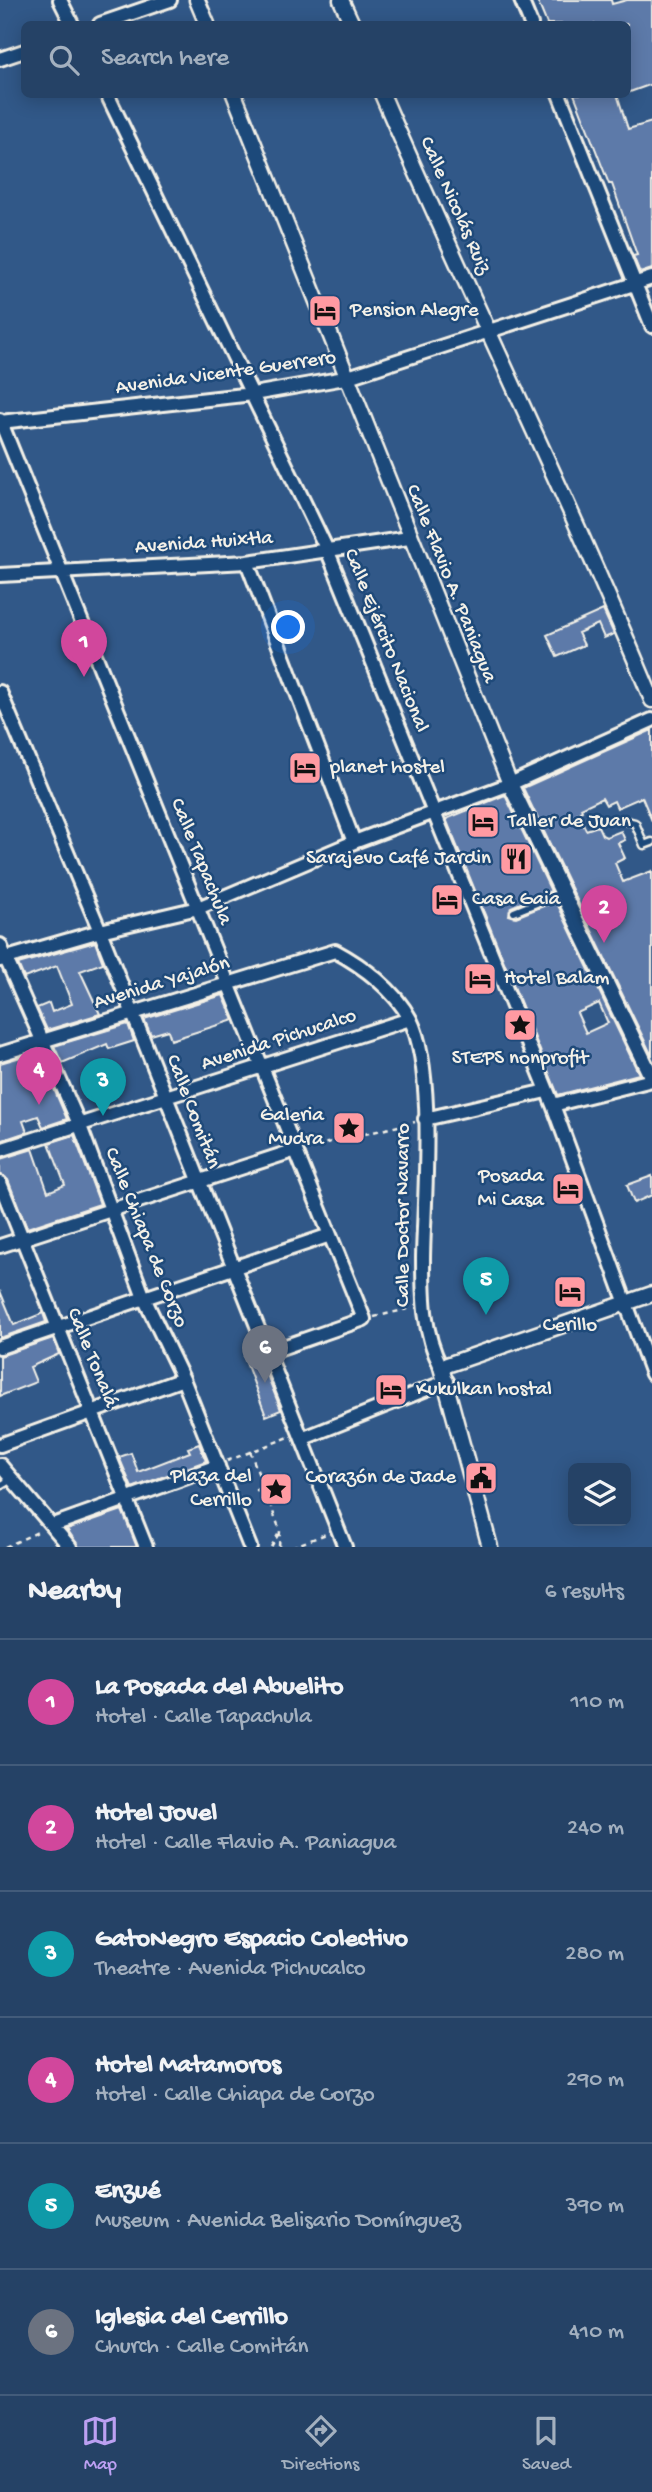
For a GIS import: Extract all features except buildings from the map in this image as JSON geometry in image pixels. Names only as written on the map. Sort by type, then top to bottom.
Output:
[{"type":"street","points":[[60,0],[70,21]]},
{"type":"street","points":[[109,21],[170,0]]},
{"type":"street","points":[[197,0],[205,21]]},
{"type":"street","points":[[341,0],[351,21]]},
{"type":"street","points":[[521,0],[530,21]]},
{"type":"street","points":[[0,59],[21,52]]},
{"type":"street","name":"Calle Ejército Nacional","points":[[109,98],[328,552],[553,1105],[624,1304],[652,1374]]},
{"type":"street","name":"Calle Flavio A. Paniagua","points":[[236,98],[409,538],[510,784],[652,1079]]},
{"type":"street","name":"Calle Nicolás Ruiz","points":[[384,98],[488,333],[603,579],[652,700]]},
{"type":"street","points":[[561,98],[652,326]]},
{"type":"street","name":"Avenida Vicente Guerrero","points":[[0,421],[253,394],[345,378],[652,278]]},
{"type":"street","name":"Calle Tapachula","points":[[0,421],[364,1319]]},
{"type":"street","name":"Avenida Huixtla","points":[[0,575],[247,562],[409,538]]},
{"type":"street","points":[[247,562],[354,842]]},
{"type":"street","name":"Calle Comitán","points":[[0,692],[100,931],[345,1547]]},
{"type":"street","points":[[3,959],[100,931],[198,908],[354,842],[510,784],[652,720]]},
{"type":"street","name":"Calle Chiapa de Corzo","points":[[0,945],[3,959],[80,1126],[114,1210],[144,1298],[183,1379],[250,1547]]},
{"type":"street","name":"Avenida Yajalón","points":[[0,1054],[43,1043],[335,951]]},
{"type":"street","name":"Calle Doctor Navarro","points":[[335,951],[352,960],[388,991],[410,1019],[424,1080],[422,1306],[432,1350],[447,1381],[490,1547]]},
{"type":"street","name":"Avenida Pichucalco","points":[[0,1150],[410,1019]]},
{"type":"street","points":[[553,1105],[652,1079]]},
{"type":"street","points":[[425,1119],[546,1091]]},
{"type":"street","points":[[0,1246],[296,1150]]},
{"type":"street","name":"Calle Tonalá","points":[[0,1183],[146,1547]]},
{"type":"street","points":[[0,1347],[330,1235]]},
{"type":"street","points":[[441,1367],[652,1294]]},
{"type":"street","points":[[269,1352],[364,1319]]},
{"type":"street","points":[[0,1445],[183,1379]]},
{"type":"street","points":[[302,1435],[447,1381]]},
{"type":"street","points":[[0,1465],[70,1547]]},
{"type":"street","points":[[53,1525],[125,1497],[218,1466]]},
{"type":"lane","points":[[623,820],[635,823],[645,845],[652,842]]},
{"type":"lane","points":[[514,912],[562,892]]},
{"type":"lane","points":[[0,1486],[12,1479]]},
{"type":"path","points":[[296,1150],[425,1119]]},
{"type":"path","points":[[364,1319],[422,1306]]},
{"type":"path","points":[[218,1466],[250,1451],[302,1435]]},
{"type":"path","points":[[250,1451],[261,1481],[257,1490],[266,1494]]},
{"type":"path","points":[[261,1481],[270,1484],[266,1494],[280,1530],[279,1547]]},
{"type":"path","points":[[5,1547],[53,1525]]},
{"type":"path","points":[[292,1547],[339,1529]]},
{"type":"path","points":[[271,1547],[280,1530]]},
{"type":"place","name":"Pension Alegre","points":[[325,311]]},
{"type":"place","name":"La Posada del Abuelito","points":[[84,677]]},
{"type":"place","name":"planet hostel","points":[[305,768]]},
{"type":"place","name":"Taller de Juan","points":[[483,822]]},
{"type":"place","name":"Sarajevo Café Jardin","points":[[516,859]]},
{"type":"place","name":"Casa Gaia","points":[[447,900]]},
{"type":"place","name":"Hotel Jovel","points":[[604,943]]},
{"type":"place","name":"Hotel Balam","points":[[480,979]]},
{"type":"place","name":"STEPS nonprofit","points":[[520,1025]]},
{"type":"place","name":"Hotel Matamoros","points":[[39,1105]]},
{"type":"place","name":"GatoNegro Espacio Colectivo","points":[[103,1116]]},
{"type":"place","name":"Galeria Mudra","points":[[349,1128]]},
{"type":"place","name":"Posada Mi Casa","points":[[568,1189]]},
{"type":"place","name":"Cerillo","points":[[570,1292]]},
{"type":"place","name":"Enzué","points":[[486,1315]]},
{"type":"place","name":"Iglesia del Cerrillo","points":[[265,1383]]},
{"type":"place","name":"Kukulkan hostal","points":[[391,1390]]},
{"type":"place","name":"Corazón de Jade","points":[[481,1478]]},
{"type":"place","name":"Plaza del Cerrillo","points":[[276,1489]]}]
